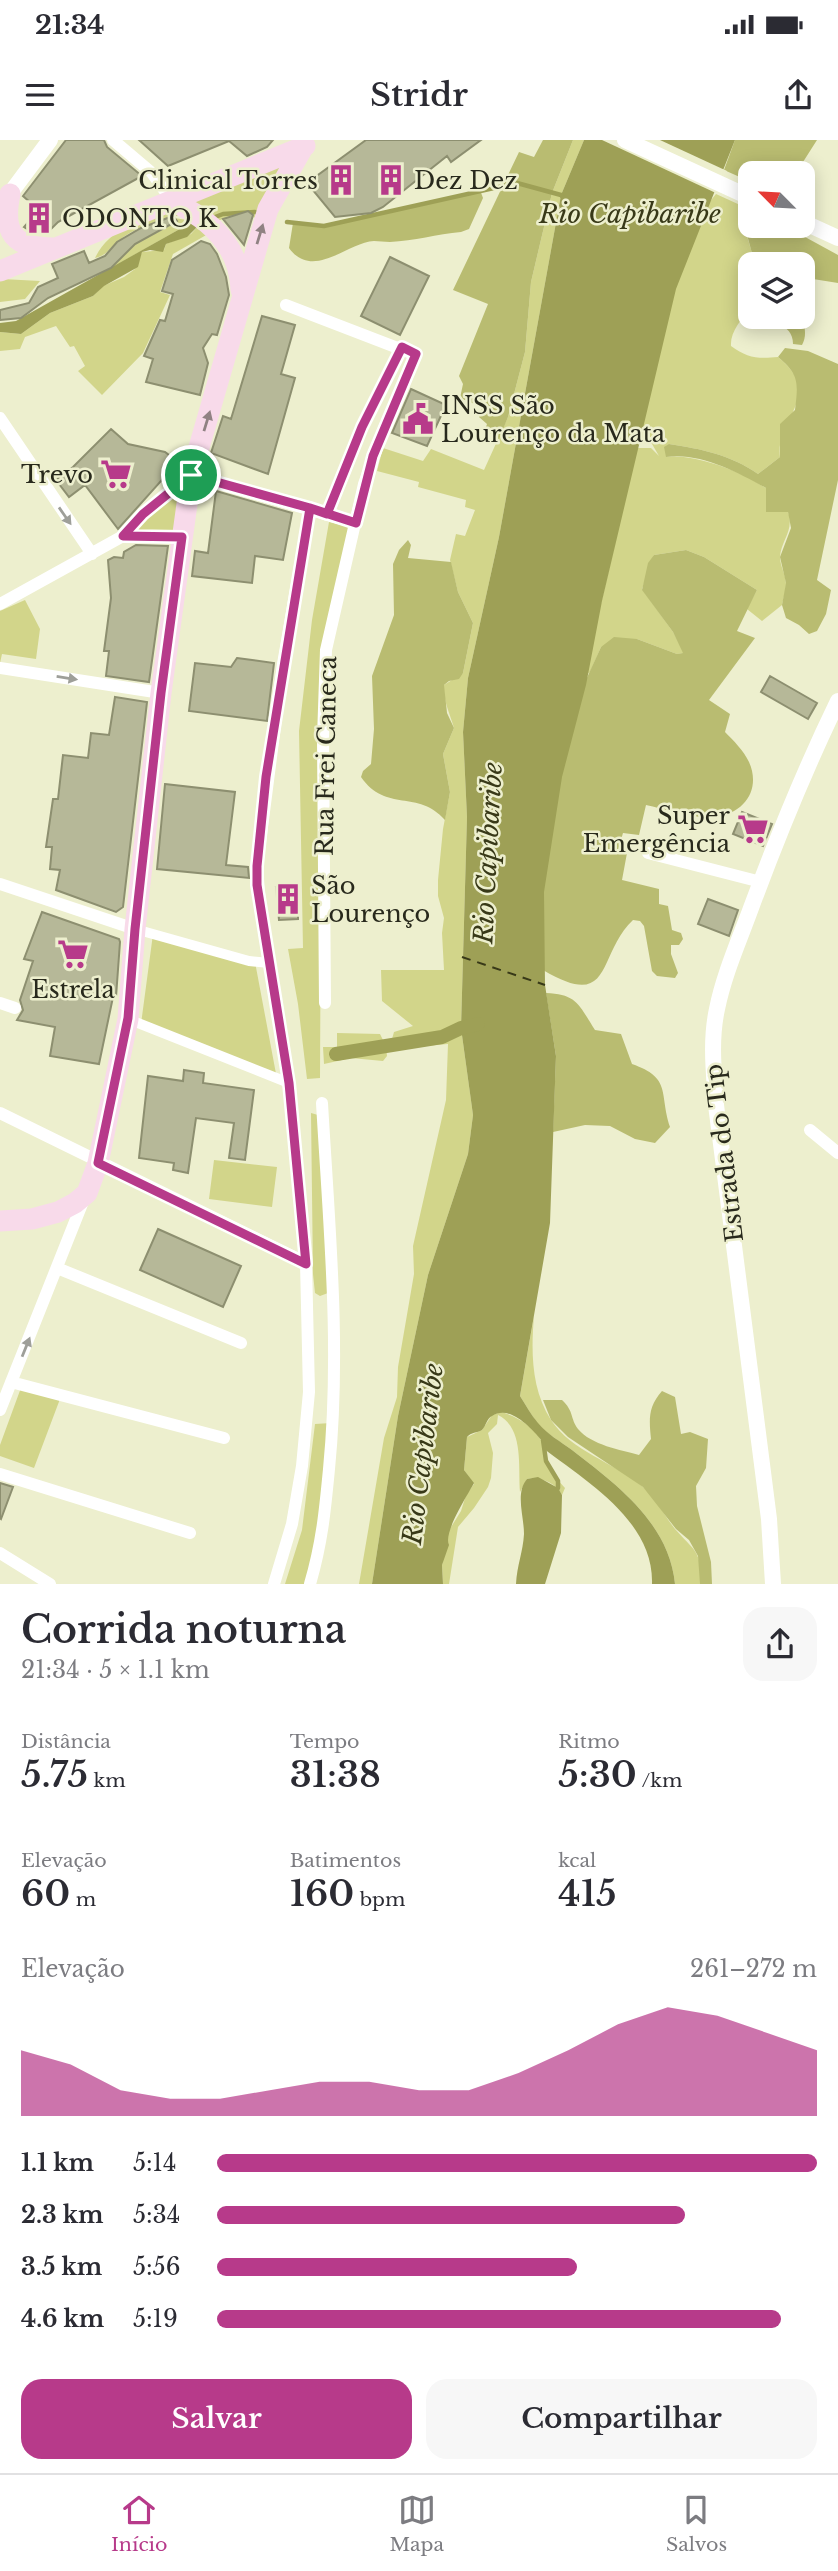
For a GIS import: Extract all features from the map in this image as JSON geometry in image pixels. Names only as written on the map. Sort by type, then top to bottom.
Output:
[{"type":"main road","points":[[0,271],[308,143]]},
{"type":"main road","points":[[0,1221],[32,1219],[58,1212],[87,1193],[98,1163],[128,1018],[161,693],[191,475],[268,209],[308,143]]},
{"type":"main road","points":[[5,201],[7,223],[19,242],[35,248],[55,248]]},
{"type":"main road","points":[[172,201],[192,212],[218,233],[234,253],[241,273],[242,300]]},
{"type":"street","points":[[5,201],[50,140]]},
{"type":"street","points":[[113,140],[152,173],[172,201]]},
{"type":"street","points":[[625,140],[738,192]]},
{"type":"street","points":[[286,305],[402,347],[357,438],[327,514]]},
{"type":"street","name":"Rua Frei Caneca","points":[[325,1003],[324,680],[331,625],[373,456],[416,356],[402,347]]},
{"type":"street","points":[[0,418],[92,554]]},
{"type":"street","points":[[0,604],[123,536],[143,514],[191,475],[356,523]]},
{"type":"street","points":[[274,1584],[292,1524],[303,1454],[309,1392],[306,1264],[289,1083],[269,962],[257,866],[281,677],[310,508]]},
{"type":"street","points":[[123,536],[182,537]]},
{"type":"street","points":[[0,668],[161,693]]},
{"type":"street","name":"Estrada do Tip","points":[[773,1584],[769,1519],[716,1105],[712,1046],[716,1010],[728,969],[816,746],[838,701]]},
{"type":"street","points":[[648,853],[761,882]]},
{"type":"street","points":[[0,884],[135,929],[249,961],[269,962]]},
{"type":"street","points":[[0,1003],[15,1008]]},
{"type":"street","points":[[128,1018],[289,1083]]},
{"type":"street","points":[[310,1584],[322,1543],[335,1408],[334,1307],[322,1103]]},
{"type":"street","points":[[0,1113],[306,1264]]},
{"type":"street","points":[[810,1130],[838,1153]]},
{"type":"street","points":[[0,1410],[87,1193]]},
{"type":"street","points":[[57,1268],[241,1343]]},
{"type":"street","points":[[11,1382],[224,1438]]},
{"type":"street","points":[[0,1474],[190,1533]]},
{"type":"street","points":[[0,1553],[50,1584]]},
{"type":"shaded area","points":[[543,140],[573,140],[552,193],[531,282],[525,352],[508,417],[499,439],[485,430],[487,424],[479,417],[482,407],[460,398],[463,384],[459,376],[488,304],[453,290],[519,152],[534,157]]},
{"type":"shaded area","points":[[573,140],[584,140],[561,195],[499,537],[468,678],[463,732],[467,817],[461,1028],[473,1115],[468,1154],[428,1275],[398,1416],[372,1584],[359,1584],[384,1438],[397,1397],[398,1367],[414,1274],[413,1246],[446,1100],[448,1044],[399,1048],[390,1046],[394,1032],[413,1026],[382,1001],[381,970],[444,970],[444,918],[438,896],[438,880],[450,792],[443,754],[454,728],[444,685],[463,673],[473,623],[458,592],[450,560],[456,534],[465,536],[475,510],[465,507],[466,500],[418,487],[419,482],[377,471],[383,448],[423,461],[431,449],[484,470],[508,417],[525,352],[531,282],[552,193]]},
{"type":"shaded area","points":[[735,140],[817,140],[804,161],[738,161],[738,176],[724,170]]},
{"type":"shaded area","points":[[292,153],[254,218],[248,211],[217,221],[184,196]]},
{"type":"shaded area","points":[[480,190],[483,198],[469,229],[461,232],[364,243],[320,261],[298,257],[289,248],[293,223],[324,226]]},
{"type":"shaded area","points":[[716,194],[738,204],[738,238],[748,238],[752,252],[738,252],[738,325],[731,346],[753,357],[778,357],[792,371],[798,384],[798,395],[780,443],[780,457],[758,474],[727,457],[693,448],[669,444],[666,457],[697,459],[716,464],[754,481],[782,503],[790,521],[780,557],[786,584],[782,605],[762,621],[747,609],[757,590],[704,557],[686,550],[654,555],[642,589],[673,632],[684,653],[677,654],[637,639],[601,647],[590,672],[584,677],[637,448],[651,448],[659,456],[652,444],[636,442],[652,332],[703,210]]},
{"type":"shaded area","points":[[171,213],[180,215],[131,232],[105,254],[95,258],[108,240],[127,226],[148,217]]},
{"type":"shaded area","points":[[174,218],[194,221],[111,268],[135,244],[175,223]]},
{"type":"shaded area","points":[[198,226],[208,234],[173,254],[160,292],[170,295],[143,353],[102,395],[78,371],[85,366],[74,346],[70,347],[56,326],[25,337],[20,349],[0,351],[0,332],[21,334],[50,313],[93,296],[103,286],[135,269],[142,252],[164,250],[166,244],[191,234]]},
{"type":"shaded area","points":[[748,238],[807,238],[838,255],[838,283],[815,279],[815,252],[752,252]]},
{"type":"shaded area","points":[[0,280],[40,281],[25,299],[0,302]]},
{"type":"shaded area","points":[[786,329],[805,329],[802,345],[793,344]]},
{"type":"shaded area","points":[[785,348],[808,351],[838,364],[838,480],[817,580],[831,590],[826,614],[817,631],[809,634],[786,618],[782,605],[786,583],[780,557],[791,528],[788,512],[766,512],[766,488],[755,482],[705,460],[666,457],[664,447],[669,444],[716,454],[758,474],[780,457],[780,424],[795,410],[797,393],[794,375],[778,357]]},
{"type":"shaded area","points":[[191,475],[182,537],[123,536]]},
{"type":"shaded area","points":[[329,522],[354,528],[322,656],[320,1078],[307,1079],[288,949],[303,948],[299,731],[312,620]]},
{"type":"shaded area","points":[[408,540],[411,545],[408,558],[451,562],[458,592],[473,623],[463,673],[459,679],[444,685],[447,713],[454,728],[443,754],[450,792],[445,820],[424,805],[381,795],[361,777],[371,764],[374,729],[372,676],[394,615],[393,564],[399,550]]},
{"type":"shaded area","points":[[686,550],[704,557],[757,590],[737,631],[755,638],[709,700],[730,714],[725,732],[749,762],[753,781],[751,790],[748,798],[735,811],[709,818],[646,805],[639,835],[623,833],[618,850],[627,853],[622,880],[659,889],[659,904],[668,906],[672,930],[681,933],[683,939],[679,945],[671,945],[671,954],[678,973],[675,978],[657,976],[652,971],[644,926],[640,921],[633,920],[621,934],[601,974],[593,982],[582,985],[566,981],[543,970],[540,904],[564,728],[601,647],[614,637],[637,639],[677,654],[683,653],[673,632],[642,590],[648,563],[654,555]]},
{"type":"shaded area","points":[[25,600],[40,629],[36,659],[2,654],[0,663],[0,611]]},
{"type":"shaded area","points":[[153,934],[255,962],[277,1079],[141,1024]]},
{"type":"shaded area","points":[[546,993],[564,996],[576,1002],[595,1030],[621,1034],[632,1064],[645,1069],[659,1081],[670,1127],[655,1143],[635,1139],[610,1126],[585,1125],[553,1132],[556,1056]]},
{"type":"shaded area","points":[[337,1033],[380,1034],[387,1056],[383,1061],[351,1058],[324,1064],[323,1047],[337,1047]]},
{"type":"shaded area","points":[[311,1113],[318,1115],[328,1293],[320,1296],[315,1293],[313,1274]]},
{"type":"shaded area","points":[[214,1160],[277,1167],[272,1207],[209,1199]]},
{"type":"shaded area","points":[[534,1316],[536,1383],[539,1396],[551,1420],[570,1440],[647,1491],[696,1552],[700,1564],[700,1584],[675,1584],[671,1562],[663,1542],[638,1507],[606,1477],[546,1431],[531,1414],[520,1396]]},
{"type":"shaded area","points":[[22,1385],[60,1399],[34,1468],[0,1456],[0,1445]]},
{"type":"shaded area","points":[[662,1391],[675,1397],[681,1434],[690,1432],[708,1439],[706,1468],[696,1486],[697,1506],[711,1562],[712,1584],[700,1584],[698,1556],[689,1540],[676,1529],[643,1487],[568,1437],[551,1420],[543,1400],[562,1400],[578,1429],[590,1439],[639,1455],[651,1439],[650,1414]]},
{"type":"shaded area","points":[[501,1412],[524,1422],[538,1435],[548,1465],[565,1488],[562,1495],[547,1481],[527,1479],[520,1492],[516,1438],[506,1421],[498,1415],[497,1424],[488,1433],[493,1453],[491,1478],[474,1508],[458,1527],[449,1584],[443,1584],[442,1565],[448,1532],[474,1484],[464,1470],[467,1437],[482,1430],[492,1415]]},
{"type":"shaded area","points":[[331,1423],[318,1540],[306,1584],[285,1584],[302,1530],[315,1424]]},
{"type":"water","name":"Rio Capibaribe","points":[[584,140],[735,140],[676,289],[602,601],[586,685],[562,777],[544,892],[545,985],[556,1056],[550,1223],[520,1396],[546,1431],[606,1477],[638,1507],[663,1542],[671,1562],[675,1584],[652,1584],[650,1561],[642,1541],[615,1505],[543,1448],[543,1442],[527,1425],[506,1413],[499,1413],[490,1417],[482,1430],[467,1437],[464,1470],[474,1483],[449,1532],[449,1545],[442,1565],[443,1584],[372,1584],[398,1416],[428,1275],[468,1154],[473,1115],[461,1028],[467,817],[463,732],[468,678],[499,537],[561,195]]},
{"type":"water","points":[[194,221],[198,226],[187,237],[166,244],[163,252],[142,252],[138,267],[104,286],[93,296],[50,313],[21,334],[0,332],[0,323],[16,321]]},
{"type":"water","points":[[538,1477],[558,1488],[562,1495],[561,1533],[545,1584],[516,1584],[524,1534],[521,1491],[527,1479]]},
{"type":"pier","points":[[602,140],[660,140],[727,171],[718,194]]},
{"type":"building","points":[[66,140],[104,140],[107,147],[142,176],[58,222],[46,234],[32,232],[24,227],[39,210],[23,196]]},
{"type":"building","points":[[139,140],[273,140],[267,147],[247,156],[229,141],[168,166]]},
{"type":"building","points":[[366,140],[481,140],[451,162],[447,156],[383,207],[371,213],[335,217],[307,183]]},
{"type":"building","points":[[248,211],[253,215],[244,245],[223,219]]},
{"type":"building","points":[[173,216],[177,221],[135,244],[111,268],[48,298],[21,318],[0,320],[0,310],[29,303],[38,287],[58,278],[52,264],[84,251],[89,263],[105,256],[117,242],[141,228]]},
{"type":"building","points":[[201,241],[210,244],[217,254],[226,277],[229,295],[217,335],[212,334],[203,348],[208,363],[200,395],[146,382],[153,359],[144,356],[160,320],[165,321],[173,294],[162,291],[172,260]]},
{"type":"building","points":[[390,257],[429,276],[400,335],[361,316]]},
{"type":"building","points":[[262,316],[295,325],[281,374],[295,378],[268,474],[211,453],[223,416],[231,419]]},
{"type":"building","name":"INSS São Lourenço da Mata","points":[[411,389],[446,405],[427,446],[392,433]]},
{"type":"building","name":"Trevo","points":[[111,429],[128,444],[165,452],[178,462],[118,529],[85,485],[69,497],[56,480]]},
{"type":"building","points":[[216,491],[292,513],[283,560],[255,556],[252,583],[192,576],[195,551],[208,553]]},
{"type":"building","points":[[136,545],[168,546],[149,682],[106,676],[109,651],[104,651],[111,598],[108,560],[114,557],[123,558],[124,552]]},
{"type":"building","points":[[237,658],[274,663],[267,721],[189,711],[195,663],[231,667]]},
{"type":"building","points":[[770,676],[817,703],[808,719],[761,692]]},
{"type":"building","points":[[115,697],[147,702],[123,907],[116,912],[56,890],[60,870],[50,869],[52,847],[46,847],[53,799],[58,799],[63,755],[88,758],[91,733],[109,735]]},
{"type":"building","points":[[165,784],[235,792],[226,865],[248,867],[249,878],[157,869]]},
{"type":"building","name":"Super Emergência","points":[[742,812],[772,824],[763,846],[733,834]]},
{"type":"building","name":"São Lourenço","points":[[298,886],[298,919],[279,920],[276,887]]},
{"type":"building","points":[[708,899],[738,910],[729,936],[698,924]]},
{"type":"building","points":[[42,912],[119,939],[116,997],[113,997],[99,1064],[50,1056],[55,1027],[17,1020],[23,1010],[20,1000],[33,961],[24,959]]},
{"type":"building","points":[[184,1070],[204,1073],[203,1083],[254,1090],[245,1160],[229,1158],[234,1123],[196,1118],[188,1173],[173,1170],[174,1163],[139,1158],[148,1076],[183,1081]]},
{"type":"building","points":[[158,1229],[241,1266],[223,1307],[140,1270]]},
{"type":"building","points":[[0,1483],[13,1487],[1,1519],[0,1518]]},
{"type":"waterway","points":[[287,222],[324,226],[517,183],[561,195],[564,199]]},
{"type":"waterway","points":[[210,219],[223,214],[255,212]]},
{"type":"waterway","points":[[336,1054],[442,1037],[478,1024]]},
{"type":"waterway","points":[[543,1440],[546,1461],[558,1481],[558,1488]]},
{"type":"ferry route","points":[[462,957],[545,985]]},
{"type":"place","name":"Clinical Torres","points":[[341,180]]},
{"type":"place","name":"Dez Dez","points":[[391,180]]},
{"type":"place","name":"ODONTO K","points":[[39,218]]},
{"type":"place","name":"INSS São Lourenço da Mata","points":[[418,419]]},
{"type":"place","name":"Trevo","points":[[116,474]]},
{"type":"place","name":"Super Emergência","points":[[753,829]]},
{"type":"place","name":"São Lourenço","points":[[288,899]]},
{"type":"place","name":"Estrela","points":[[73,954]]},
{"type":"route","points":[[191,475],[143,514],[123,536],[182,537],[161,693],[128,1018],[98,1163],[306,1264],[289,1083],[257,885],[266,777],[310,508],[344,521],[356,523],[373,456],[416,354],[402,347],[342,471],[327,514],[310,508],[191,475]]}]
